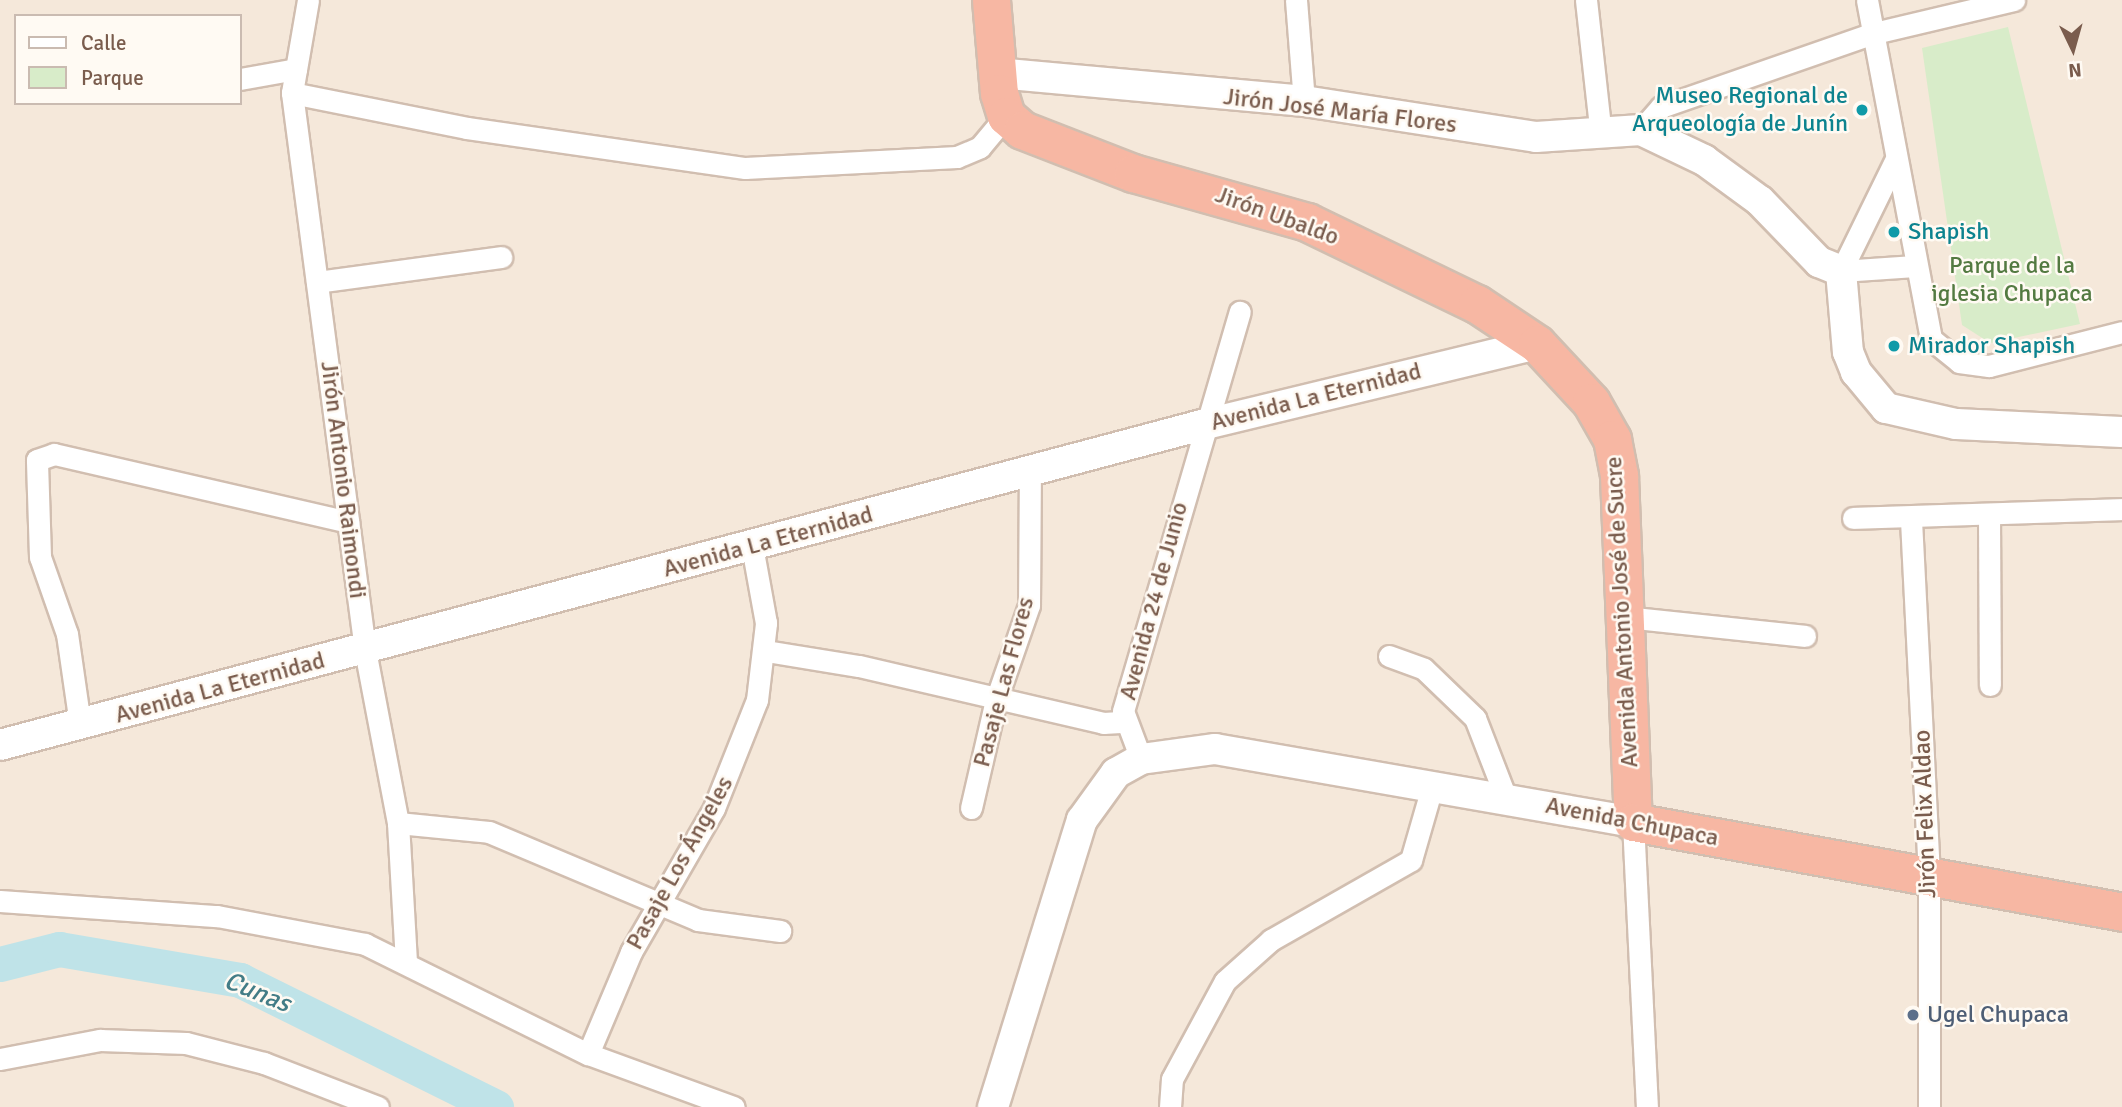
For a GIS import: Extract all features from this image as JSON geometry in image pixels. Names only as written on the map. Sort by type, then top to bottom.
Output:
[{"type":"highway","points":[[991,0],[997,73],[1006,116]]},
{"type":"highway","name":"Jirón Ubaldo","points":[[1006,116],[1074,153],[1307,222],[1477,304],[1537,344]]},
{"type":"highway","name":"Avenida Antonio José de Sucre","points":[[1537,344],[1591,402],[1612,439],[1619,476],[1633,822]]},
{"type":"highway","name":"Avenida Chupaca","points":[[1633,822],[1928,879],[2122,912]]},
{"type":"street","name":"Jirón Antonio Raimondi","points":[[308,0],[292,93],[365,650],[398,823],[406,960]]},
{"type":"street","points":[[1296,0],[1304,102]]},
{"type":"street","points":[[1586,0],[1601,135]]},
{"type":"street","points":[[1867,0],[1895,162],[1931,339],[1959,362],[1989,366],[2122,331]]},
{"type":"street","points":[[1915,266],[1841,271],[1819,262],[1760,201],[1704,160],[1641,130],[1661,107],[1874,33],[1980,4],[2014,0]]},
{"type":"street","points":[[242,79],[296,69]]},
{"type":"street","name":"Jirón José María Flores","points":[[997,73],[1304,102],[1536,138],[1641,130]]},
{"type":"street","points":[[292,93],[467,128],[744,168],[957,157],[980,147],[1006,116]]},
{"type":"street","points":[[1895,162],[1841,271],[1848,352],[1856,372],[1886,408],[1956,424],[2122,432]]},
{"type":"street","points":[[317,282],[501,257]]},
{"type":"street","name":"Avenida 24 de Junio","points":[[1141,759],[1125,722],[1202,425],[1240,312]]},
{"type":"street","name":"Avenida La Eternidad","points":[[0,745],[1202,425],[1537,344]]},
{"type":"street","points":[[80,724],[67,634],[40,556],[37,460],[54,454],[348,522]]},
{"type":"street","name":"Pasaje Las Flores","points":[[971,808],[996,700],[1029,605],[1030,471]]},
{"type":"street","points":[[1853,518],[1911,520],[2122,509]]},
{"type":"street","points":[[1989,516],[1990,685]]},
{"type":"street","name":"Jirón Felix Aldao","points":[[1911,520],[1928,879],[1929,1107]]},
{"type":"street","name":"Pasaje Los Ángeles","points":[[588,1054],[657,904],[732,766],[757,700],[766,651],[763,596],[751,546]]},
{"type":"street","points":[[1625,617],[1805,636]]},
{"type":"street","points":[[766,651],[1102,723],[1125,722]]},
{"type":"street","points":[[1389,656],[1424,668],[1475,718],[1506,798]]},
{"type":"street","name":"Avenida Chupaca","points":[[1141,759],[1216,750],[1433,784],[1633,822]]},
{"type":"street","points":[[993,1107],[1082,820],[1116,773],[1141,759]]},
{"type":"street","points":[[1170,1107],[1172,1079],[1225,981],[1271,940],[1411,860],[1433,784]]},
{"type":"street","points":[[1633,822],[1647,1107]]},
{"type":"street","points":[[398,823],[499,835],[657,904],[729,928],[780,930]]},
{"type":"street","points":[[0,901],[217,916],[365,944],[406,960],[588,1054],[734,1107]]},
{"type":"street","points":[[0,1059],[100,1040],[186,1043],[264,1063],[378,1107]]},
{"type":"shaded area","points":[[0,0],[2122,0],[2122,1107],[0,1107]]},
{"type":"green space","name":"Parque de la iglesia Chupaca","points":[[2008,27],[2080,324],[1990,343],[1962,325],[1922,48]]},
{"type":"waterway","name":"Cunas","points":[[0,964],[59,949],[240,980],[496,1107]]},
{"type":"place","name":"Museo Regional de Arqueología de Junín","points":[[1862,110]]},
{"type":"place","name":"Shapish","points":[[1894,232]]},
{"type":"place","name":"Mirador Shapish","points":[[1894,346]]},
{"type":"place","name":"Ugel Chupaca","points":[[1913,1015]]}]
